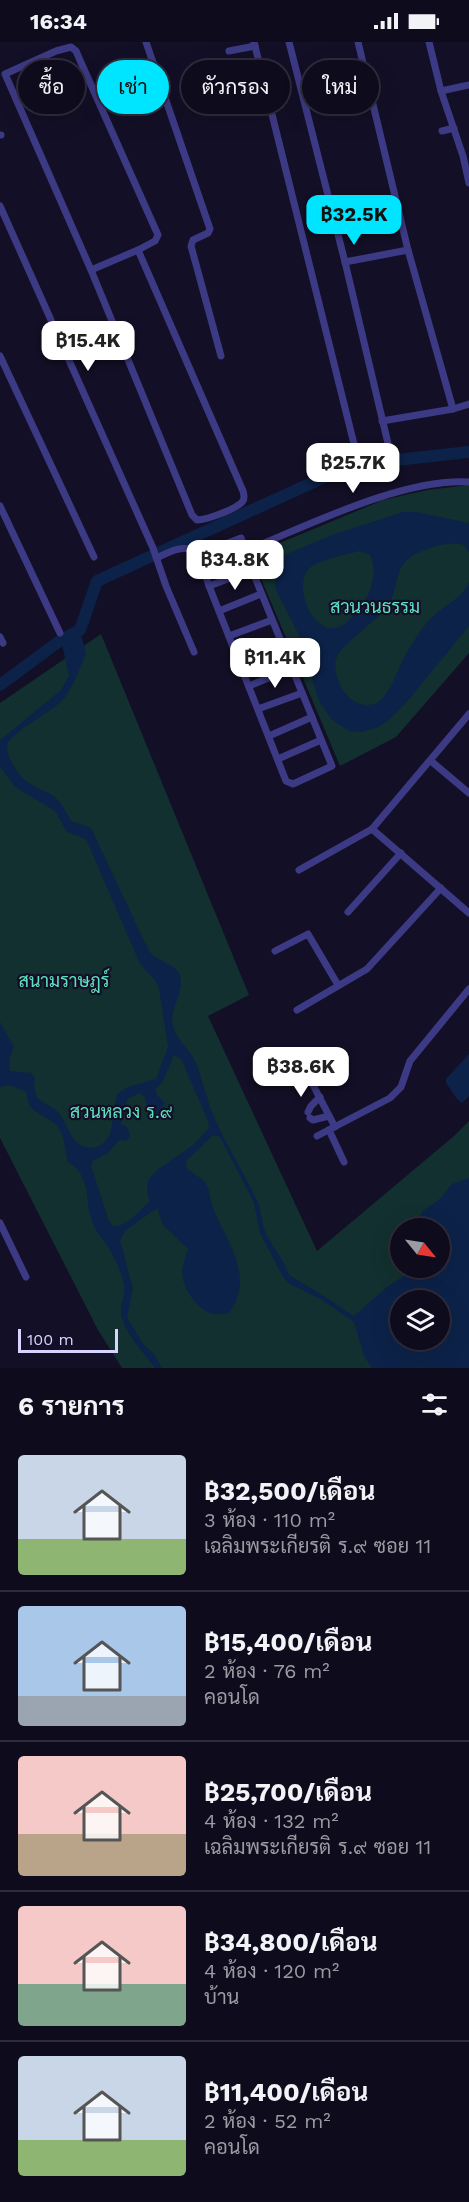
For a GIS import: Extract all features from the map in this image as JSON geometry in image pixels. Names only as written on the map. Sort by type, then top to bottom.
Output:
[{"type":"street","points":[[146,42],[210,229],[208,233],[193,240],[191,246],[221,356]]},
{"type":"street","points":[[290,42],[391,456]]},
{"type":"street","points":[[358,42],[408,250],[453,410]]},
{"type":"street","points":[[429,42],[441,91],[466,155],[469,183]]},
{"type":"street","points":[[229,51],[255,44],[357,456]]},
{"type":"street","points":[[91,270],[138,250],[155,241],[158,235],[76,51],[71,47],[2,72],[91,270],[192,514],[197,520],[201,520],[234,508],[243,501],[243,491],[138,250]]},
{"type":"street","points":[[441,91],[469,85]]},
{"type":"street","points":[[442,131],[454,128]]},
{"type":"street","points":[[0,206],[157,557],[166,586],[194,652]]},
{"type":"street","points":[[345,262],[408,250]]},
{"type":"street","points":[[0,356],[94,557]]},
{"type":"street","points":[[382,421],[453,410],[469,404]]},
{"type":"street","points":[[245,551],[381,496],[427,486],[469,482]]},
{"type":"street","points":[[0,506],[60,633]]},
{"type":"street","points":[[157,557],[179,549],[193,549],[199,554],[209,586],[286,781],[294,784],[332,766],[261,594],[241,538],[199,554]]},
{"type":"street","points":[[209,586],[252,570]]},
{"type":"street","points":[[219,611],[261,594]]},
{"type":"street","points":[[229,636],[272,620]]},
{"type":"street","points":[[238,659],[282,644]]},
{"type":"street","points":[[249,686],[292,668]]},
{"type":"street","points":[[258,709],[302,693]]},
{"type":"street","points":[[299,870],[372,829],[469,714]]},
{"type":"street","points":[[268,736],[312,717]]},
{"type":"street","points":[[278,759],[321,740]]},
{"type":"street","points":[[430,761],[469,793]]},
{"type":"street","points":[[372,829],[469,913]]},
{"type":"street","points":[[348,912],[401,853]]},
{"type":"street","points":[[297,1010],[367,969],[441,888]]},
{"type":"street","points":[[275,951],[308,934],[338,985]]},
{"type":"street","points":[[317,1136],[390,1098],[401,1087],[410,1060],[469,989]]},
{"type":"street","points":[[312,1083],[329,1116],[344,1162]]},
{"type":"street","points":[[320,1097],[310,1106],[309,1115],[313,1120],[329,1116]]},
{"type":"street","points":[[0,1223],[26,1277]]},
{"type":"green space","name":"สวนวนธรรม","points":[[469,485],[469,653],[396,737],[340,766],[251,555],[383,500],[427,490]]},
{"type":"green space","name":"สวนหลวง ร.๙","points":[[101,634],[249,995],[208,1016],[317,1251],[469,1121],[469,1368],[122,1368],[98,1330],[0,1138],[0,703]]},
{"type":"water","points":[[403,512],[416,512],[469,523],[469,553],[466,547],[454,543],[439,545],[409,558],[401,567],[387,607],[344,647],[336,659],[337,676],[348,697],[363,705],[377,703],[391,686],[405,655],[423,628],[433,616],[458,597],[469,582],[469,626],[406,703],[390,719],[377,728],[360,732],[349,731],[331,719],[319,701],[297,631],[275,588],[275,570],[279,561],[287,554],[332,535]],"holes":[[[359,551],[370,555],[373,577],[362,606],[340,626],[328,628],[318,622],[310,613],[303,587],[305,576],[311,567],[327,559]]]},
{"type":"water","points":[[80,630],[86,654],[69,691],[61,702],[11,738],[7,746],[9,755],[24,779],[55,798],[71,821],[91,828],[149,951],[178,972],[181,983],[173,1015],[174,1029],[196,1063],[215,1119],[257,1200],[265,1231],[289,1275],[354,1316],[401,1278],[450,1278],[450,1218],[419,1218],[423,1211],[441,1198],[452,1184],[469,1178],[469,1368],[372,1368],[364,1356],[354,1322],[322,1300],[290,1284],[283,1277],[260,1233],[254,1203],[220,1137],[213,1135],[187,1160],[186,1168],[205,1182],[213,1209],[233,1250],[240,1275],[236,1300],[229,1313],[214,1314],[197,1304],[188,1292],[183,1279],[182,1270],[188,1249],[163,1225],[157,1208],[125,1231],[120,1240],[133,1289],[127,1317],[143,1344],[154,1354],[162,1368],[155,1368],[124,1325],[121,1314],[124,1290],[122,1276],[108,1247],[93,1224],[84,1182],[81,1174],[68,1162],[60,1130],[54,1123],[33,1109],[26,1092],[9,1085],[0,1087],[0,1022],[14,1047],[9,1060],[10,1071],[32,1073],[37,1098],[57,1111],[78,1143],[93,1148],[106,1141],[109,1136],[117,1094],[128,1087],[156,1079],[168,1047],[159,988],[140,964],[86,839],[67,832],[55,811],[15,787],[0,767],[0,740],[60,691],[69,676],[61,640]],"holes":[[[174,1055],[181,1059],[209,1128],[192,1146],[156,1171],[148,1180],[147,1192],[150,1201],[128,1221],[113,1226],[109,1221],[91,1166],[93,1161],[108,1153],[119,1140],[125,1141],[130,1138],[128,1128],[121,1124],[123,1109],[128,1099],[139,1093],[145,1097],[148,1114],[160,1113],[165,1103],[155,1090],[163,1081]]]},
{"type":"water","points":[[469,1054],[469,1096],[462,1103],[446,1083],[446,1079]]},
{"type":"waterway","points":[[0,685],[61,640],[80,630],[97,581],[351,465],[469,452]]},
{"type":"park label","name":"สนามราษฎร์","points":[[64,980]]}]
